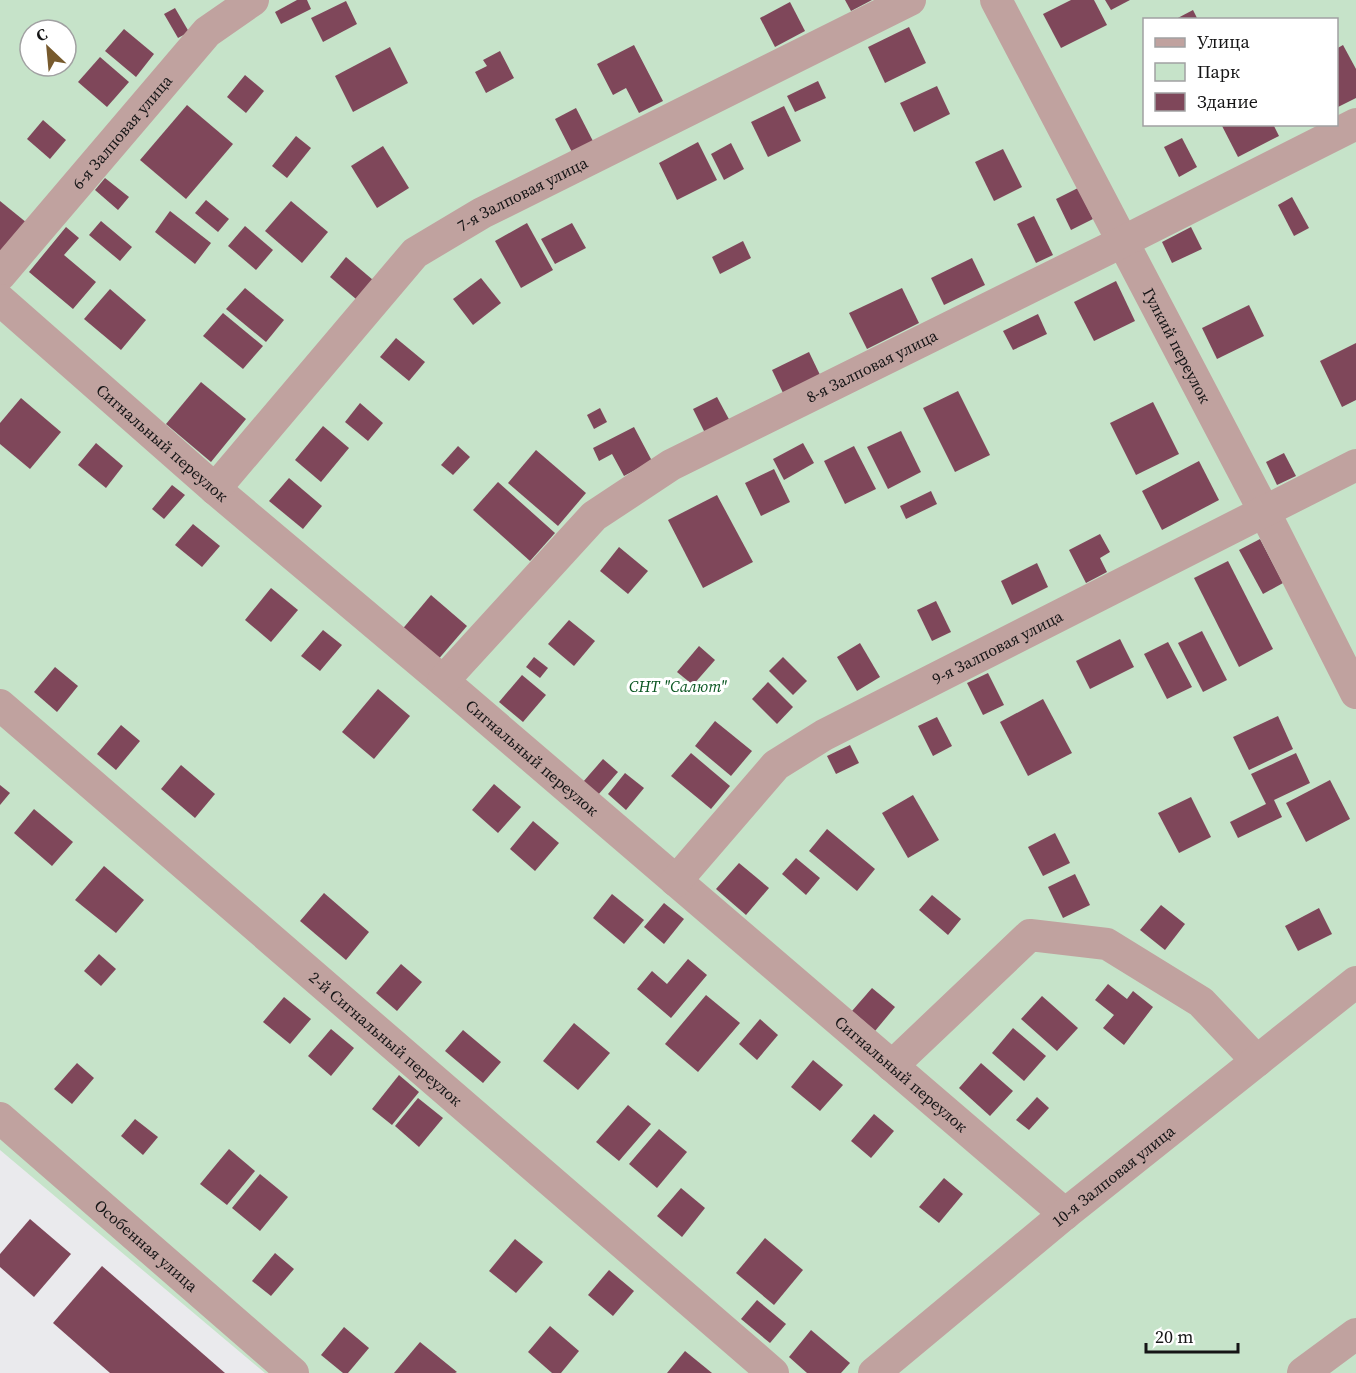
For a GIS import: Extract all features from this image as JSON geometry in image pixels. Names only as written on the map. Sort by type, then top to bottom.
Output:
[{"type":"street","name":"6-я Залповая улица","points":[[0,275],[207,32],[253,0]]},
{"type":"street","name":"7-я Залповая улица","points":[[215,489],[415,253],[482,213],[910,0]]},
{"type":"street","name":"Гулкий переулок","points":[[996,0],[1264,511],[1356,693]]},
{"type":"street","name":"8-я Залповая улица","points":[[443,681],[594,516],[671,465],[1356,124]]},
{"type":"street","name":"Сигнальный переулок","points":[[0,300],[215,489],[443,681],[1065,1214]]},
{"type":"street","name":"9-я Залповая улица","points":[[676,881],[776,765],[824,735],[1356,465]]},
{"type":"street","name":"2-й Сигнальный переулок","points":[[0,705],[773,1373]]},
{"type":"street","points":[[892,1066],[1030,935],[1107,944],[1201,1002],[1257,1061]]},
{"type":"street","name":"10-я Залповая улица","points":[[874,1373],[1065,1214],[1356,982]]},
{"type":"street","name":"Особенная улица","points":[[0,1118],[293,1373]]},
{"type":"street","points":[[1303,1373],[1356,1334]]},
{"type":"green space","name":"СНТ \"Салют\"","points":[[0,0],[1356,0],[1356,1373],[265,1373],[0,1150]]},
{"type":"building","points":[[297,0],[307,0],[311,9],[281,24],[275,12]]},
{"type":"building","points":[[845,0],[872,0],[851,11]]},
{"type":"building","points":[[1071,0],[1094,0],[1107,25],[1061,48],[1043,14]]},
{"type":"building","points":[[1105,0],[1130,0],[1111,10]]},
{"type":"building","points":[[346,1],[357,24],[323,42],[311,18]]},
{"type":"building","points":[[790,2],[805,31],[775,47],[760,18]]},
{"type":"building","points":[[175,8],[189,32],[178,38],[164,14]]},
{"type":"building","points":[[1193,10],[1197,18],[1178,18]]},
{"type":"building","points":[[909,27],[926,63],[885,83],[868,47]]},
{"type":"building","points":[[124,29],[154,54],[136,77],[105,51]]},
{"type":"building","points":[[634,45],[663,101],[639,113],[626,88],[613,95],[597,64]]},
{"type":"building","points":[[1343,45],[1356,69],[1356,98],[1338,107],[1338,48]]},
{"type":"building","points":[[390,47],[408,83],[353,112],[335,76]]},
{"type":"building","points":[[500,51],[514,78],[486,93],[475,72],[487,66],[483,60]]},
{"type":"building","points":[[100,57],[129,82],[107,107],[78,82]]},
{"type":"building","points":[[245,75],[264,91],[246,113],[227,97]]},
{"type":"building","points":[[818,81],[826,98],[795,112],[787,96]]},
{"type":"building","points":[[937,86],[950,114],[914,132],[900,103]]},
{"type":"building","points":[[187,105],[233,144],[186,199],[140,160]]},
{"type":"building","points":[[784,106],[801,141],[768,157],[751,122]]},
{"type":"building","points":[[576,108],[595,145],[574,156],[555,119]]},
{"type":"building","points":[[43,120],[66,140],[50,159],[27,139]]},
{"type":"building","points":[[1222,126],[1274,126],[1279,136],[1238,157]]},
{"type":"building","points":[[296,136],[311,148],[287,178],[272,166]]},
{"type":"building","points":[[1182,138],[1197,167],[1179,177],[1164,147]]},
{"type":"building","points":[[698,142],[717,180],[677,200],[659,163]]},
{"type":"building","points":[[731,143],[744,169],[724,180],[711,154]]},
{"type":"building","points":[[383,146],[409,188],[377,208],[351,166]]},
{"type":"building","points":[[1003,149],[1022,187],[994,201],[975,162]]},
{"type":"building","points":[[105,178],[129,197],[118,210],[95,190]]},
{"type":"building","points":[[1078,188],[1093,219],[1071,230],[1056,199]]},
{"type":"building","points":[[1292,197],[1309,228],[1294,236],[1278,205]]},
{"type":"building","points":[[206,200],[229,219],[218,232],[195,213]]},
{"type":"building","points":[[0,201],[27,223],[0,255]]},
{"type":"building","points":[[291,201],[328,232],[302,263],[265,231]]},
{"type":"building","points":[[170,211],[211,243],[195,264],[155,232]]},
{"type":"building","points":[[1034,216],[1053,255],[1036,263],[1017,224]]},
{"type":"building","points":[[101,221],[132,247],[120,261],[89,235]]},
{"type":"building","points":[[527,223],[553,270],[521,288],[495,241]]},
{"type":"building","points":[[572,223],[586,248],[555,264],[541,239]]},
{"type":"building","points":[[245,226],[273,250],[256,270],[228,246]]},
{"type":"building","points":[[66,227],[79,238],[64,255],[96,282],[73,309],[29,272]]},
{"type":"building","points":[[1191,227],[1202,249],[1172,263],[1162,242]]},
{"type":"building","points":[[743,241],[751,258],[720,274],[712,257]]},
{"type":"building","points":[[346,257],[373,280],[356,299],[330,277]]},
{"type":"building","points":[[972,258],[985,285],[944,305],[931,278]]},
{"type":"building","points":[[481,278],[501,303],[473,325],[453,299]]},
{"type":"building","points":[[1116,281],[1135,321],[1094,341],[1074,302]]},
{"type":"building","points":[[245,288],[284,320],[266,342],[226,309]]},
{"type":"building","points":[[902,288],[919,323],[867,349],[849,313]]},
{"type":"building","points":[[110,289],[146,320],[121,350],[84,319]]},
{"type":"building","points":[[1249,305],[1264,336],[1217,359],[1202,328]]},
{"type":"building","points":[[223,313],[263,346],[243,369],[203,336]]},
{"type":"building","points":[[1038,314],[1047,334],[1013,350],[1003,331]]},
{"type":"building","points":[[396,338],[425,362],[409,381],[380,357]]},
{"type":"building","points":[[1356,343],[1356,400],[1342,407],[1320,361]]},
{"type":"building","points":[[809,352],[821,377],[784,395],[772,370]]},
{"type":"building","points":[[201,382],[246,419],[211,462],[166,424]]},
{"type":"building","points":[[958,391],[990,455],[955,472],[923,408]]},
{"type":"building","points":[[717,397],[731,423],[706,435],[693,409]]},
{"type":"building","points":[[21,398],[61,432],[30,469],[0,444],[0,423]]},
{"type":"building","points":[[1153,402],[1179,454],[1136,475],[1110,423]]},
{"type":"building","points":[[360,403],[383,423],[368,441],[345,422]]},
{"type":"building","points":[[600,408],[607,422],[594,429],[587,415]]},
{"type":"building","points":[[323,426],[349,448],[321,482],[295,460]]},
{"type":"building","points":[[634,427],[652,461],[624,476],[612,454],[599,461],[593,448]]},
{"type":"building","points":[[901,431],[921,472],[888,489],[867,447]]},
{"type":"building","points":[[96,443],[123,466],[106,488],[78,465]]},
{"type":"building","points":[[803,443],[814,463],[784,480],[773,459]]},
{"type":"building","points":[[458,446],[470,457],[453,475],[441,465]]},
{"type":"building","points":[[854,446],[876,489],[845,504],[824,461]]},
{"type":"building","points":[[536,450],[586,493],[558,526],[508,483]]},
{"type":"building","points":[[1284,453],[1296,476],[1277,485],[1266,462]]},
{"type":"building","points":[[1199,461],[1219,500],[1162,530],[1142,491]]},
{"type":"building","points":[[774,469],[790,502],[761,516],[745,483]]},
{"type":"building","points":[[289,478],[322,506],[303,529],[269,501]]},
{"type":"building","points":[[498,482],[555,533],[530,561],[473,510]]},
{"type":"building","points":[[172,485],[185,495],[164,519],[152,509]]},
{"type":"building","points":[[931,491],[937,504],[906,519],[900,506]]},
{"type":"building","points":[[717,495],[753,562],[703,588],[668,520]]},
{"type":"building","points":[[193,524],[220,546],[202,567],[175,545]]},
{"type":"building","points":[[1100,534],[1110,552],[1100,558],[1107,572],[1086,583],[1069,550]]},
{"type":"building","points":[[1260,539],[1283,583],[1263,594],[1239,550]]},
{"type":"building","points":[[619,547],[648,571],[628,594],[600,571]]},
{"type":"building","points":[[1228,561],[1273,649],[1239,667],[1194,578]]},
{"type":"building","points":[[1037,563],[1048,587],[1012,605],[1001,581]]},
{"type":"building","points":[[271,588],[298,610],[271,642],[245,620]]},
{"type":"building","points":[[431,595],[467,626],[436,662],[400,632]]},
{"type":"building","points":[[936,601],[951,632],[932,641],[917,610]]},
{"type":"building","points":[[569,620],[595,641],[574,666],[548,644]]},
{"type":"building","points":[[323,630],[342,645],[320,671],[301,656]]},
{"type":"building","points":[[1202,631],[1227,680],[1203,692],[1178,643]]},
{"type":"building","points":[[1120,639],[1134,667],[1090,689],[1076,661]]},
{"type":"building","points":[[1168,642],[1192,687],[1167,699],[1144,654]]},
{"type":"building","points":[[860,643],[880,677],[857,691],[837,657]]},
{"type":"building","points":[[699,646],[715,660],[693,685],[677,672]]},
{"type":"building","points":[[534,657],[548,668],[540,678],[526,667]]},
{"type":"building","points":[[783,657],[807,681],[793,695],[769,671]]},
{"type":"building","points":[[55,667],[78,686],[57,712],[34,692]]},
{"type":"building","points":[[988,673],[1004,705],[983,715],[967,683]]},
{"type":"building","points":[[522,675],[546,695],[523,722],[499,702]]},
{"type":"building","points":[[768,682],[793,707],[777,724],[752,699]]},
{"type":"building","points":[[378,689],[410,716],[374,759],[342,732]]},
{"type":"building","points":[[1043,699],[1072,753],[1028,776],[1000,722]]},
{"type":"building","points":[[1278,716],[1293,749],[1249,770],[1233,737]]},
{"type":"building","points":[[937,717],[952,746],[933,756],[918,726]]},
{"type":"building","points":[[715,721],[752,751],[731,776],[695,746]]},
{"type":"building","points":[[121,725],[140,741],[116,770],[97,754]]},
{"type":"building","points":[[850,745],[859,763],[836,774],[827,756]]},
{"type":"building","points":[[691,753],[730,786],[711,809],[671,776]]},
{"type":"building","points":[[1296,753],[1310,783],[1274,800],[1282,817],[1238,838],[1230,822],[1266,804],[1251,774]]},
{"type":"building","points":[[603,759],[618,772],[598,795],[583,782]]},
{"type":"building","points":[[181,765],[215,794],[195,818],[161,789]]},
{"type":"building","points":[[625,773],[644,788],[626,810],[608,794]]},
{"type":"building","points":[[1330,780],[1350,819],[1306,842],[1286,803]]},
{"type":"building","points":[[494,784],[521,807],[498,833],[472,810]]},
{"type":"building","points":[[0,785],[10,793],[0,805]]},
{"type":"building","points":[[913,795],[939,840],[908,858],[882,813]]},
{"type":"building","points":[[1191,797],[1211,837],[1179,853],[1158,813]]},
{"type":"building","points":[[34,809],[73,842],[52,866],[14,833]]},
{"type":"building","points":[[533,821],[559,843],[535,871],[510,849]]},
{"type":"building","points":[[827,829],[875,869],[857,891],[809,851]]},
{"type":"building","points":[[1055,833],[1070,863],[1043,876],[1028,847]]},
{"type":"building","points":[[796,858],[820,878],[806,895],[782,874]]},
{"type":"building","points":[[739,863],[769,888],[746,915],[716,889]]},
{"type":"building","points":[[104,866],[144,900],[116,933],[75,900]]},
{"type":"building","points":[[1075,874],[1090,905],[1063,918],[1048,887]]},
{"type":"building","points":[[324,893],[369,932],[346,960],[300,921]]},
{"type":"building","points":[[612,894],[644,920],[624,944],[593,918]]},
{"type":"building","points":[[932,895],[961,919],[948,935],[919,910]]},
{"type":"building","points":[[664,903],[684,919],[664,944],[644,927]]},
{"type":"building","points":[[1161,905],[1185,924],[1165,950],[1140,930]]},
{"type":"building","points":[[1319,908],[1332,934],[1298,951],[1285,926]]},
{"type":"building","points":[[99,954],[116,969],[101,986],[84,971]]},
{"type":"building","points":[[688,959],[707,975],[671,1018],[637,989],[652,971],[667,984]]},
{"type":"building","points":[[401,964],[422,982],[397,1011],[376,993]]},
{"type":"building","points":[[1108,984],[1127,999],[1133,991],[1153,1007],[1124,1045],[1103,1028],[1114,1015],[1095,1000]]},
{"type":"building","points":[[872,988],[895,1007],[875,1031],[852,1011]]},
{"type":"building","points":[[706,995],[740,1023],[698,1072],[665,1044]]},
{"type":"building","points":[[1042,996],[1078,1028],[1057,1051],[1021,1019]]},
{"type":"building","points":[[284,997],[311,1019],[290,1044],[263,1022]]},
{"type":"building","points":[[760,1019],[778,1035],[757,1060],[739,1044]]},
{"type":"building","points":[[574,1023],[610,1053],[578,1090],[543,1061]]},
{"type":"building","points":[[1013,1028],[1046,1056],[1024,1081],[992,1053]]},
{"type":"building","points":[[331,1029],[354,1048],[331,1076],[308,1056]]},
{"type":"building","points":[[463,1030],[501,1062],[483,1083],[445,1051]]},
{"type":"building","points":[[813,1060],[843,1085],[820,1111],[791,1087]]},
{"type":"building","points":[[77,1063],[94,1078],[72,1104],[54,1089]]},
{"type":"building","points":[[981,1063],[1013,1091],[990,1116],[959,1088]]},
{"type":"building","points":[[399,1075],[419,1092],[392,1125],[372,1109]]},
{"type":"building","points":[[1037,1097],[1049,1108],[1029,1130],[1016,1120]]},
{"type":"building","points":[[418,1098],[443,1118],[419,1147],[395,1126]]},
{"type":"building","points":[[628,1105],[651,1124],[619,1161],[596,1142]]},
{"type":"building","points":[[874,1114],[894,1131],[871,1158],[851,1141]]},
{"type":"building","points":[[135,1119],[158,1137],[143,1155],[121,1136]]},
{"type":"building","points":[[659,1129],[687,1152],[657,1188],[629,1164]]},
{"type":"building","points":[[229,1149],[255,1171],[227,1205],[200,1184]]},
{"type":"building","points":[[260,1174],[288,1197],[260,1231],[232,1208]]},
{"type":"building","points":[[944,1178],[963,1194],[939,1223],[919,1207]]},
{"type":"building","points":[[681,1188],[705,1208],[682,1237],[657,1216]]},
{"type":"building","points":[[30,1219],[71,1254],[34,1297],[0,1267],[0,1254]]},
{"type":"building","points":[[765,1238],[803,1270],[774,1305],[736,1273]]},
{"type":"building","points":[[515,1239],[543,1262],[516,1293],[489,1271]]},
{"type":"building","points":[[275,1253],[294,1269],[271,1296],[252,1281]]},
{"type":"building","points":[[102,1266],[225,1373],[110,1373],[53,1323]]},
{"type":"building","points":[[609,1270],[634,1291],[613,1316],[588,1295]]},
{"type":"building","points":[[757,1300],[786,1324],[770,1343],[741,1319]]},
{"type":"building","points":[[550,1326],[579,1351],[561,1373],[552,1373],[528,1352]]},
{"type":"building","points":[[344,1327],[369,1348],[348,1373],[343,1373],[321,1355]]},
{"type":"building","points":[[811,1330],[850,1363],[841,1373],[807,1373],[789,1357]]},
{"type":"building","points":[[420,1342],[457,1372],[394,1373]]},
{"type":"building","points":[[685,1351],[712,1373],[667,1373]]}]
